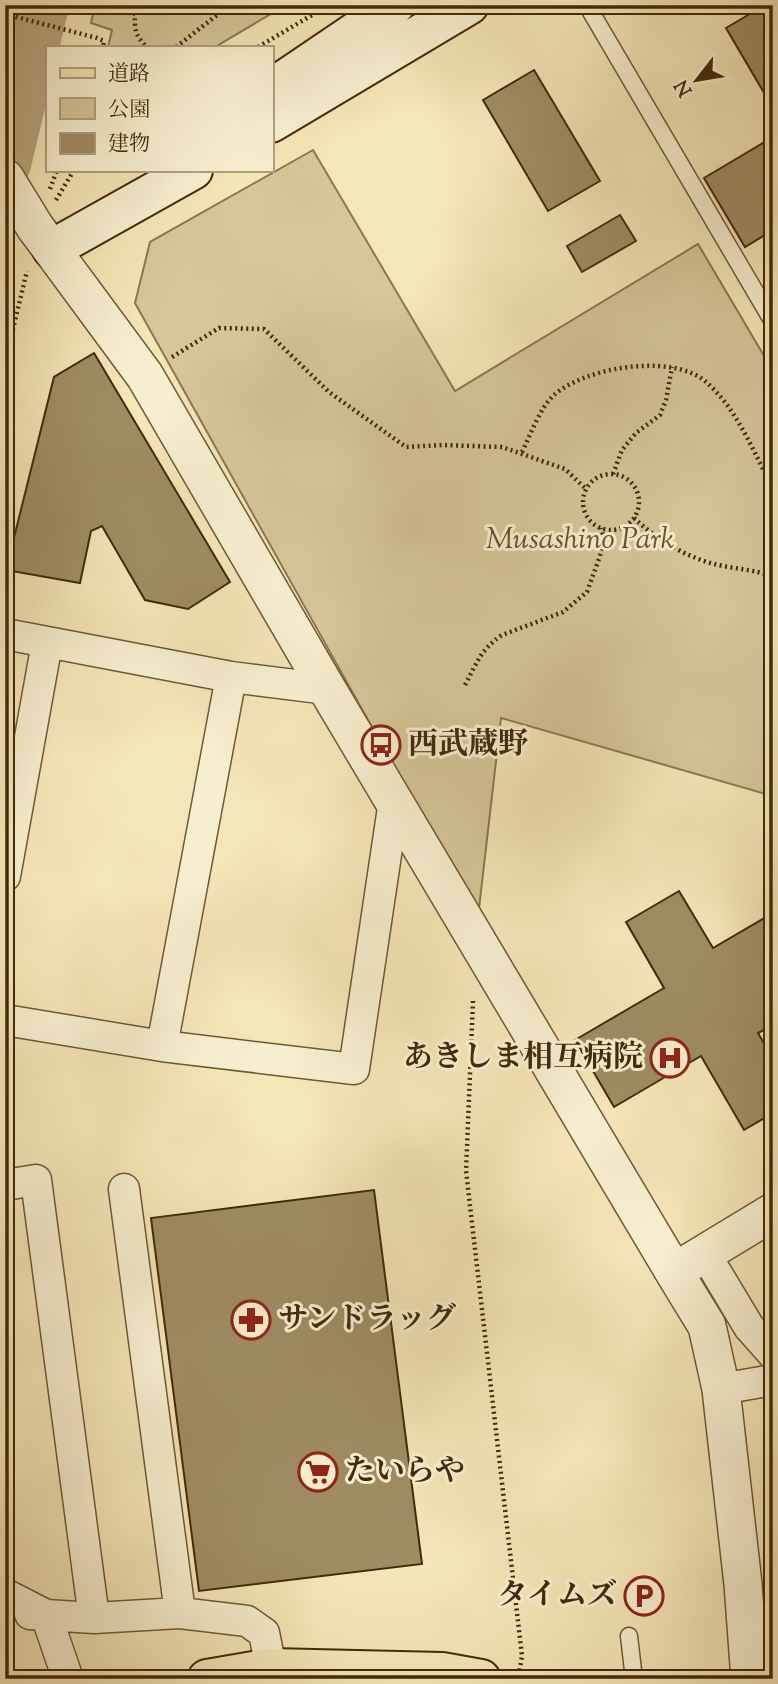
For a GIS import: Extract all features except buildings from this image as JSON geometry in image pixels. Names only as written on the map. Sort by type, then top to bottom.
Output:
[{"type":"main road","points":[[273,88],[395,5]]},
{"type":"main road","points":[[273,122],[470,5]]},
{"type":"main road","points":[[40,237],[154,172]]},
{"type":"main road","points":[[40,237],[188,172]]},
{"type":"main road","points":[[207,1679],[271,1668],[442,1672],[481,1679]]},
{"type":"street","points":[[5,178],[40,237],[145,376],[327,689],[707,1326],[721,1389],[743,1584],[750,1679]]},
{"type":"street","points":[[5,634],[231,677],[327,689]]},
{"type":"street","points":[[5,876],[47,643]]},
{"type":"street","points":[[162,1046],[231,677]]},
{"type":"street","points":[[5,1020],[162,1046],[354,1069],[394,801]]},
{"type":"street","points":[[5,1185],[36,1180],[94,1618]]},
{"type":"street","points":[[124,1189],[180,1613]]},
{"type":"street","points":[[674,1272],[773,1212]]},
{"type":"street","points":[[704,1252],[749,1326],[773,1354]]},
{"type":"street","points":[[721,1389],[773,1380]]},
{"type":"street","points":[[5,1594],[46,1615],[68,1679]]},
{"type":"street","points":[[5,1614],[94,1618],[180,1613],[247,1621],[264,1633],[271,1668]]},
{"type":"lane","points":[[603,5],[591,12],[773,322]]},
{"type":"lane","points":[[629,1636],[634,1679]]},
{"type":"path","points":[[99,5],[98,8],[135,14],[134,26],[138,38],[147,46]]},
{"type":"path","points":[[177,46],[230,5]]},
{"type":"path","points":[[260,46],[329,5]]},
{"type":"path","points":[[5,13],[97,38],[104,41],[103,46]]},
{"type":"path","points":[[5,362],[40,237],[73,172]]},
{"type":"path","points":[[162,363],[219,328],[264,329],[329,392],[406,447],[502,447],[565,469],[586,489]]},
{"type":"path","points":[[522,452],[553,396],[573,384],[591,376],[631,366],[672,367],[703,379],[721,396],[773,489]]},
{"type":"path","points":[[613,474],[622,450],[636,433],[660,415],[666,400],[672,367]]},
{"type":"path","points":[[613,474],[625,478],[637,491],[638,509],[634,518],[620,529],[601,528],[593,523],[583,507],[586,489],[599,476],[613,474]]},
{"type":"path","points":[[634,518],[650,533],[681,551],[712,564],[773,577]]},
{"type":"path","points":[[466,685],[484,649],[493,641],[563,612],[587,592],[604,539],[601,528]]},
{"type":"path","points":[[766,574],[773,557]]},
{"type":"path","points":[[473,992],[466,1171],[522,1656],[518,1679]]},
{"type":"green space","points":[[95,5],[286,5],[217,46],[108,46],[112,30],[91,23]]},
{"type":"green space","name":"Musashino Park","points":[[313,150],[455,391],[698,244],[773,371],[773,796],[501,718],[478,917],[135,303],[150,242]]},
{"type":"waterway","points":[[5,164],[43,5]]},
{"type":"place","name":"西武蔵野","points":[[381,745]]},
{"type":"place","name":"あきしま相互病院","points":[[670,1058]]},
{"type":"place","name":"サンドラッグ","points":[[251,1320]]},
{"type":"place","name":"たいらや","points":[[318,1472]]},
{"type":"place","name":"タイムズ","points":[[644,1596]]}]
